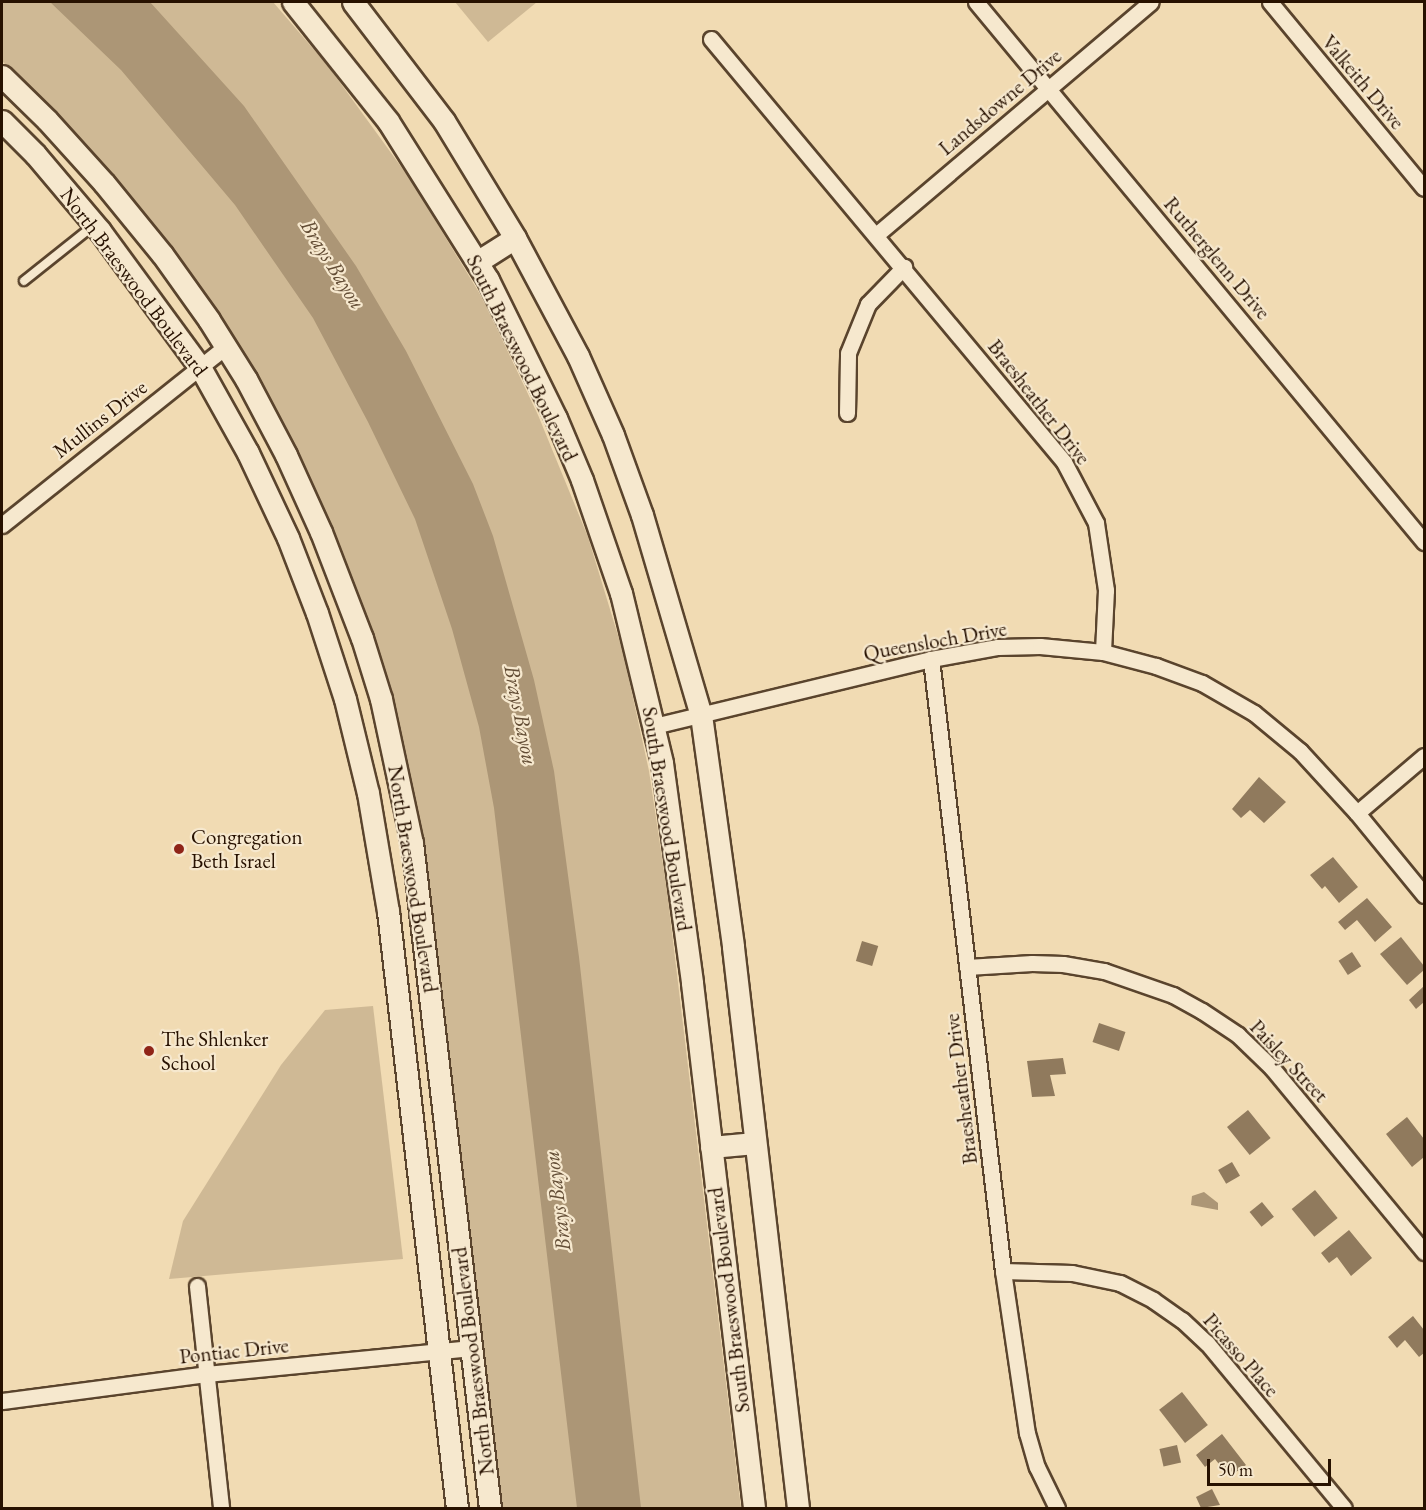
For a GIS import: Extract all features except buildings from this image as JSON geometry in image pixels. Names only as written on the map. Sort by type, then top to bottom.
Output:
[{"type":"main road","name":"South Braeswood Boulevard","points":[[293,2],[388,122],[477,262],[516,336],[582,480],[621,592],[654,726],[665,786],[754,1509]]},
{"type":"main road","name":"South Braeswood Boulevard","points":[[352,2],[444,121],[514,238],[578,356],[613,435],[642,515],[701,715],[733,947],[798,1509]]},
{"type":"main road","name":"North Braeswood Boulevard","points":[[2,76],[47,120],[104,183],[162,254],[246,379],[321,531],[362,638],[381,699],[412,843],[490,1509]]},
{"type":"main road","name":"North Braeswood Boulevard","points":[[2,121],[35,154],[95,225],[200,367],[248,453],[288,538],[317,613],[345,699],[368,793],[394,967],[457,1509]]},
{"type":"main road","points":[[79,206],[104,183]]},
{"type":"main road","points":[[477,262],[514,238]]},
{"type":"main road","points":[[394,967],[427,964]]},
{"type":"main road","points":[[711,1147],[755,1143]]},
{"type":"street","name":"Rutherglenn Drive","points":[[976,2],[1425,542]]},
{"type":"street","name":"Landsdowne Drive","points":[[876,235],[1151,2]]},
{"type":"street","name":"Valkeith Drive","points":[[1270,2],[1425,188]]},
{"type":"street","name":"Braesheather Drive","points":[[711,39],[904,267],[1064,462],[1096,523],[1106,590],[1102,652]]},
{"type":"street","points":[[847,413],[848,353],[868,304],[904,267]]},
{"type":"street","name":"Mullins Drive","points":[[2,525],[225,347]]},
{"type":"street","name":"Queensloch Drive","points":[[654,726],[931,659],[998,647],[1040,646],[1102,652],[1156,666],[1202,683],[1254,713],[1300,751],[1357,813],[1425,895]]},
{"type":"street","name":"Braesheather Drive","points":[[931,659],[1003,1271],[1027,1433],[1037,1467],[1057,1509]]},
{"type":"street","points":[[1357,813],[1425,756]]},
{"type":"street","name":"Paisley Street","points":[[968,967],[1032,963],[1063,964],[1104,971],[1173,995],[1202,1011],[1238,1035],[1272,1068],[1425,1252]]},
{"type":"street","name":"Picasso Place","points":[[1003,1271],[1072,1273],[1096,1277],[1120,1283],[1163,1306],[1207,1343],[1344,1509]]},
{"type":"street","points":[[197,1286],[221,1509]]},
{"type":"street","name":"Pontiac Drive","points":[[2,1401],[206,1374],[472,1348]]},
{"type":"lane","points":[[24,281],[95,225]]},
{"type":"shaded area","points":[[2,2],[273,2],[328,66],[410,179],[483,299],[538,415],[588,537],[623,652],[649,771],[667,891],[741,1508],[498,1508],[381,665],[366,618],[311,482],[247,361],[138,207],[77,136],[2,61]]},
{"type":"shaded area","points":[[455,2],[537,2],[488,42]]},
{"type":"shaded area","points":[[373,1006],[403,1259],[169,1279],[183,1221],[281,1065],[325,1010]]},
{"type":"water","name":"Brays Bayou","points":[[50,2],[150,2],[244,106],[356,266],[406,351],[473,484],[493,536],[534,680],[554,771],[579,957],[641,1508],[577,1508],[494,808],[479,727],[452,629],[415,519],[368,422],[313,318],[235,205],[121,70]]},
{"type":"water","points":[[1204,1192],[1218,1203],[1218,1210],[1191,1205],[1192,1196]]},
{"type":"place","name":"Congregation Beth Israel","points":[[179,849]]},
{"type":"place","name":"The Shlenker School","points":[[149,1051]]}]
